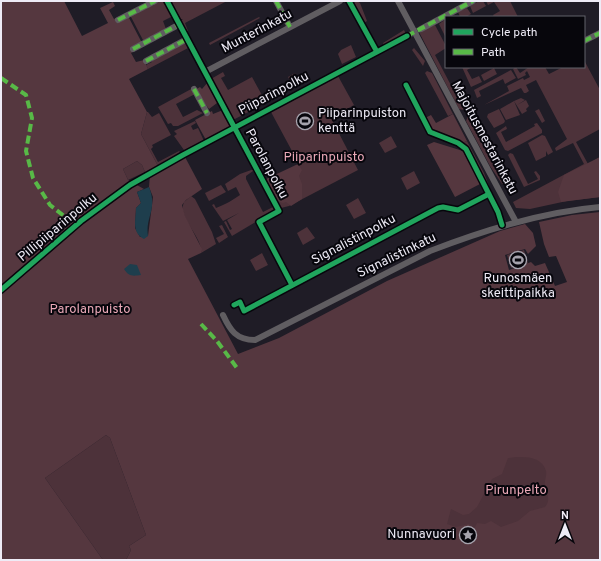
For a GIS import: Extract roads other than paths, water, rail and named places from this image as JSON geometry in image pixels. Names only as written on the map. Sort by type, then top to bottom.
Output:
[{"type":"street","points":[[118,20],[155,1]]},
{"type":"street","points":[[276,1],[290,27]]},
{"type":"street","name":"Munterinkatu","points":[[205,72],[340,1]]},
{"type":"street","name":"Majoitusmestarinkatu","points":[[398,1],[516,222]]},
{"type":"street","points":[[445,16],[473,1]]},
{"type":"street","points":[[421,29],[445,16]]},
{"type":"street","points":[[133,49],[180,24]]},
{"type":"street","points":[[585,40],[600,32]]},
{"type":"street","points":[[146,61],[188,39]]},
{"type":"street","points":[[194,89],[207,113]]},
{"type":"street","name":"Signalistinkatu","points":[[223,315],[235,335],[241,339],[255,340],[430,251],[488,229],[576,209],[600,207]]},
{"type":"water","points":[[149,187],[152,207],[148,223],[148,236],[144,239],[137,233],[135,225],[136,208],[141,203],[137,192]]},
{"type":"water","points":[[130,264],[137,265],[141,275],[129,275],[124,269]]},
{"type":"tunnel","points":[[407,36],[421,29]]},
{"type":"place","name":"Piiparinpuiston kenttä","points":[[305,121]]},
{"type":"place","name":"Runosmäen skeittipaikka","points":[[518,260]]},
{"type":"place","name":"Nunnavuori","points":[[468,535]]},
{"type":"park label","name":"Piiparinpuisto","points":[[324,158]]},
{"type":"park label","name":"Parolanpuisto","points":[[90,310]]},
{"type":"park label","name":"Pirunpelto","points":[[516,491]]}]
